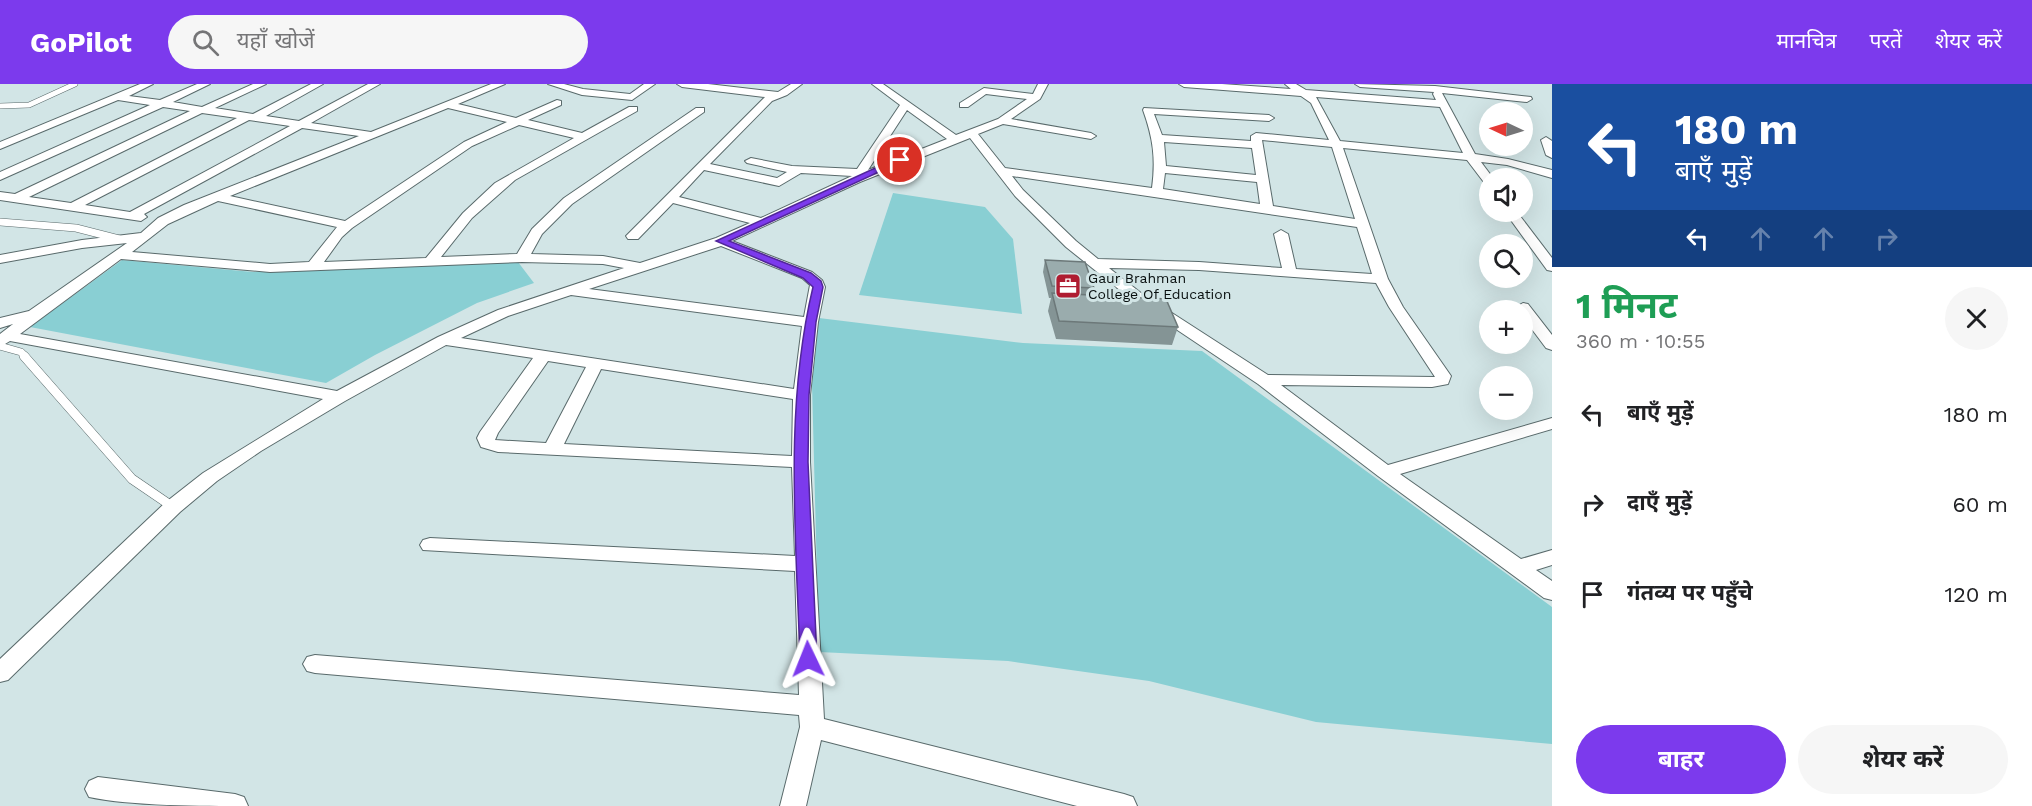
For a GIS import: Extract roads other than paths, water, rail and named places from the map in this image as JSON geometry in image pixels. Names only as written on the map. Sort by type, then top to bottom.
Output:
[{"type":"street","points":[[0,146],[148,84]]},
{"type":"street","points":[[0,176],[205,84]]},
{"type":"street","points":[[17,198],[261,84]]},
{"type":"street","points":[[72,207],[318,84]]},
{"type":"street","points":[[131,216],[375,84]]},
{"type":"street","points":[[2,337],[144,237],[163,221],[218,196],[500,84]]},
{"type":"street","points":[[553,84],[582,93],[632,97],[650,84]]},
{"type":"street","points":[[682,84],[778,95]]},
{"type":"street","points":[[633,236],[768,99],[797,84]]},
{"type":"street","points":[[877,84],[954,139]]},
{"type":"street","points":[[1184,84],[1444,104]]},
{"type":"street","points":[[1264,380],[1442,381],[1443,376],[1414,334],[1381,279],[1336,143],[1315,100],[1290,84]]},
{"type":"street","points":[[1360,84],[1434,86],[1527,99]]},
{"type":"street","points":[[1434,86],[1471,157],[1479,168]]},
{"type":"street","points":[[964,105],[984,91],[1040,90]]},
{"type":"street","points":[[0,673],[173,507],[210,477],[255,447],[339,398],[444,340],[503,313],[721,241],[858,176],[1002,121],[1040,90]]},
{"type":"street","points":[[117,97],[374,135]]},
{"type":"street","points":[[312,268],[337,234],[347,225],[468,144],[557,103]]},
{"type":"street","points":[[448,105],[585,137]]},
{"type":"street","points":[[858,176],[905,106]]},
{"type":"street","points":[[432,261],[445,241],[493,190],[511,177],[633,109]]},
{"type":"street","points":[[1157,192],[1160,169],[1158,138],[1150,109],[1269,118]]},
{"type":"street","points":[[522,258],[537,232],[568,201],[700,110]]},
{"type":"street","points":[[1002,121],[1091,136]]},
{"type":"street","points":[[971,132],[1019,193],[1071,244],[1136,296],[1264,380],[1385,472],[1552,592]]},
{"type":"street","points":[[1267,209],[1256,136],[1471,157],[1508,162],[1552,174]]},
{"type":"street","points":[[1158,138],[1257,145]]},
{"type":"street","points":[[1546,140],[1552,155]]},
{"type":"street","points":[[751,161],[798,170],[858,176]]},
{"type":"street","points":[[701,166],[779,182],[798,170]]},
{"type":"street","points":[[1160,169],[1262,178]]},
{"type":"street","points":[[1003,171],[1363,224]]},
{"type":"street","points":[[0,195],[163,221]]},
{"type":"street","points":[[218,196],[347,225]]},
{"type":"street","points":[[670,198],[761,222]]},
{"type":"street","points":[[1518,222],[1552,267]]},
{"type":"street","points":[[1281,234],[1290,272]]},
{"type":"street","points":[[0,260],[119,239],[144,237]]},
{"type":"street","points":[[721,241],[813,279],[818,287],[810,322],[802,395],[801,462],[811,717],[793,806]]},
{"type":"street","points":[[119,255],[230,266],[312,268],[522,258],[614,261],[642,268]]},
{"type":"street","points":[[1095,263],[1290,272],[1381,279]]},
{"type":"street","points":[[568,291],[810,322]]},
{"type":"street","points":[[1533,320],[1552,345]]},
{"type":"street","points":[[2,337],[339,398]]},
{"type":"street","points":[[444,340],[802,395]]},
{"type":"street","points":[[544,355],[486,438],[487,443],[498,446],[801,462]]},
{"type":"street","points":[[552,449],[596,363]]},
{"type":"street","points":[[1385,472],[1552,423]]},
{"type":"street","points":[[430,545],[805,564]]},
{"type":"street","points":[[1519,568],[1552,557]]},
{"type":"street","points":[[315,664],[811,717],[1124,806]]},
{"type":"street","points":[[98,789],[223,805]]},
{"type":"lane","points":[[0,106],[29,105],[75,84]]},
{"type":"lane","points":[[0,222],[86,231],[119,239]]},
{"type":"lane","points":[[2,337],[21,352],[132,479],[173,507]]},
{"type":"place","name":"Gaur Brahman College Of Education","points":[[1068,286]]}]
